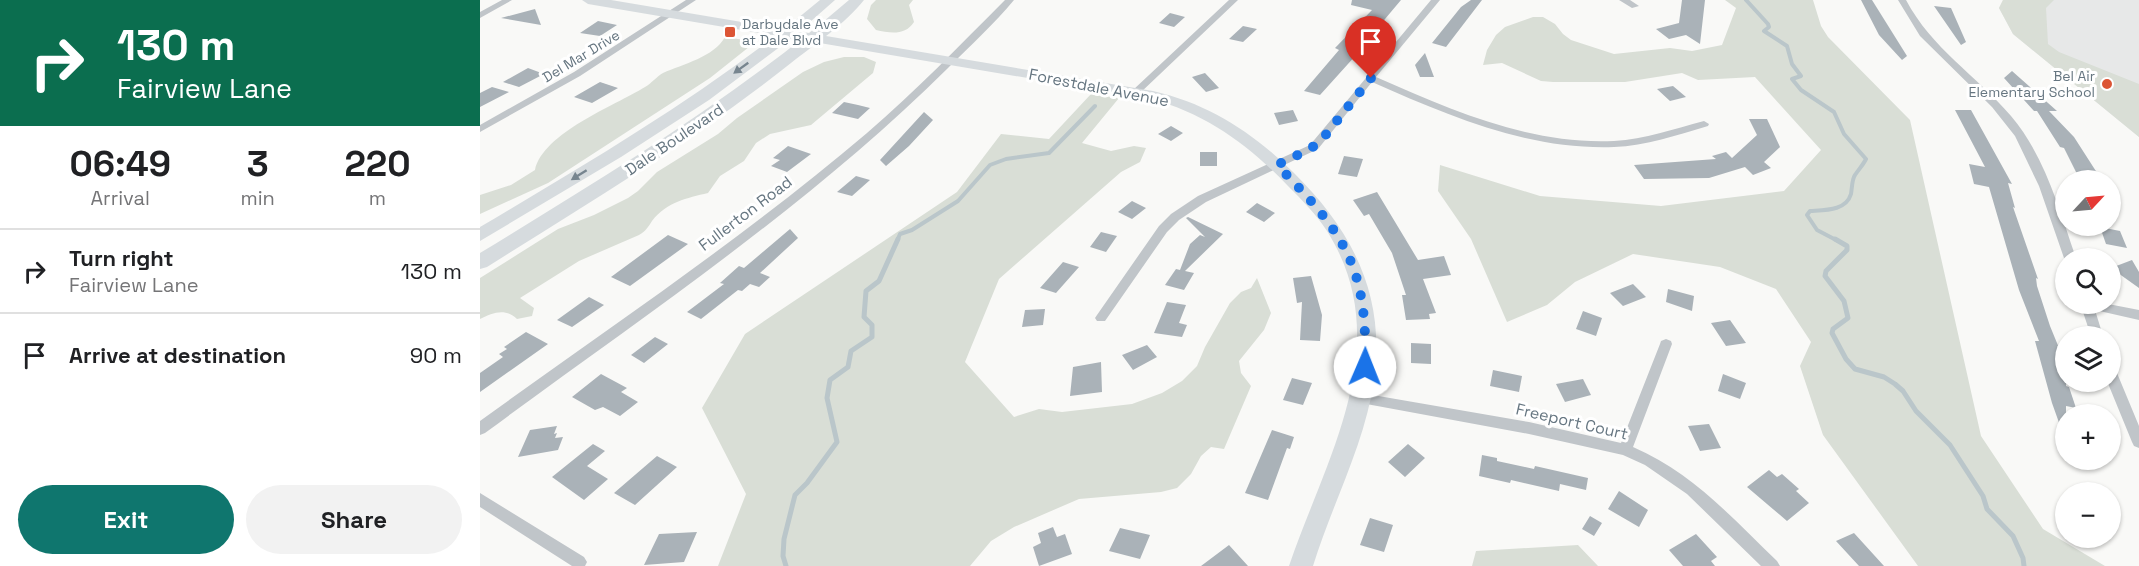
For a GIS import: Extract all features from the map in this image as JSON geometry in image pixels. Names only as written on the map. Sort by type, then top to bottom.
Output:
[{"type":"main road","name":"Dale Boulevard","points":[[480,235],[650,131],[788,33],[828,0]]},
{"type":"main road","name":"Dale Boulevard","points":[[480,262],[692,128],[814,37],[857,0]]},
{"type":"street","points":[[480,15],[507,0]]},
{"type":"street","name":"Forestdale Avenue","points":[[588,0],[1136,92],[1183,104],[1218,118],[1251,141],[1326,217],[1340,238],[1351,260],[1365,313],[1365,367],[1361,398],[1301,566]]},
{"type":"street","name":"Del Mar Drive","points":[[480,129],[577,75],[692,0]]},
{"type":"street","name":"Fullerton Road","points":[[480,429],[704,265],[853,151],[1010,0]]},
{"type":"street","points":[[1136,92],[1234,0]]},
{"type":"street","points":[[1101,318],[1163,229],[1175,217],[1202,199],[1277,165],[1320,142],[1436,0]]},
{"type":"street","points":[[1623,0],[1635,6]]},
{"type":"street","points":[[1902,0],[1913,20],[1933,45],[1991,100],[2022,137],[2032,157],[2066,248]]},
{"type":"street","points":[[1371,78],[1472,122],[1550,142],[1606,146],[1665,137],[1704,124]]},
{"type":"street","points":[[2121,311],[2139,315]]},
{"type":"street","points":[[1625,450],[1666,344]]},
{"type":"street","points":[[2118,392],[2139,442]]},
{"type":"street","name":"Freeport Court","points":[[1361,398],[1529,428],[1625,450],[1658,465],[1692,489],[1772,566]]},
{"type":"street","points":[[480,499],[579,562]]},
{"type":"shaded area","points":[[876,0],[913,0],[909,5],[914,22],[902,31],[876,30],[867,19],[871,5]]},
{"type":"shaded area","points":[[1725,0],[1813,0],[1821,26],[1828,37],[1910,120],[1981,436],[2043,529],[2055,536],[2055,548],[2075,548],[2105,566],[1918,566],[1823,435],[1800,366],[1811,342],[1776,289],[1720,267],[1633,254],[1575,282],[1547,305],[1507,322],[1471,239],[1438,191],[1440,165],[1540,196],[1661,206],[1784,191],[1821,150],[1755,77],[1698,80],[1682,73],[1625,82],[1541,81],[1502,63],[1483,65],[1487,50],[1496,35],[1505,27],[1533,17],[1543,17],[1555,24],[1571,40],[1614,54],[1670,48],[1692,51],[1722,45],[1736,8]]},
{"type":"shaded area","name":"Bel Air Elementary School","points":[[2003,0],[2139,0],[2139,137],[2013,34],[1999,8]]},
{"type":"shaded area","points":[[2003,0],[2054,0],[2046,8],[2048,44],[2059,52],[2139,84],[2139,137],[2013,34],[1999,8]]},
{"type":"shaded area","points":[[725,37],[751,41],[749,47],[710,78],[548,183],[480,214],[480,195],[511,185],[535,170],[551,144],[565,132],[645,87],[663,73],[706,55]]},
{"type":"shaded area","points":[[844,57],[864,57],[876,62],[873,73],[811,125],[770,134],[756,143],[744,161],[720,176],[708,193],[671,205],[664,209],[639,235],[579,261],[520,298],[534,308],[532,316],[517,319],[508,313],[499,312],[480,319],[480,278],[558,229],[628,198],[657,172],[718,134],[803,72],[824,62]]},
{"type":"shaded area","points":[[1091,94],[1119,98],[1082,143],[1111,151],[1134,146],[1146,148],[1140,162],[1121,172],[999,279],[965,362],[1014,417],[1039,409],[1062,412],[1132,404],[1162,393],[1182,381],[1197,366],[1230,303],[1241,292],[1251,288],[1257,278],[1271,313],[1264,330],[1239,361],[1241,373],[1251,386],[1224,449],[1211,447],[1201,456],[1191,474],[1177,488],[1161,492],[1079,499],[1014,527],[991,541],[970,566],[718,566],[746,494],[702,408],[745,334],[957,192],[1001,134],[1049,139]]},
{"type":"shaded area","points":[[1578,545],[1598,566],[1472,566],[1476,551]]},
{"type":"building","points":[[1352,0],[1401,0],[1364,44],[1366,44],[1320,95],[1304,91],[1339,50],[1335,48],[1372,10],[1351,5]]},
{"type":"building","points":[[1471,0],[1482,0],[1446,47],[1432,43],[1461,7]]},
{"type":"building","points":[[1682,0],[1705,0],[1700,44],[1686,35],[1669,39],[1656,29],[1679,23]]},
{"type":"building","points":[[1861,0],[1872,0],[1907,56],[1902,60],[1879,35]]},
{"type":"building","points":[[1934,6],[1951,8],[1966,42],[1961,45]]},
{"type":"building","points":[[535,9],[541,25],[501,18]]},
{"type":"building","points":[[1170,13],[1185,17],[1174,27],[1159,23]]},
{"type":"building","points":[[598,21],[617,25],[600,36],[580,33]]},
{"type":"building","points":[[1243,26],[1257,29],[1243,42],[1229,39]]},
{"type":"building","points":[[1425,53],[1434,77],[1420,77],[1415,65]]},
{"type":"building","points":[[528,68],[544,74],[519,87],[503,82]]},
{"type":"building","points":[[2012,71],[2057,111],[2049,111],[2074,137],[2095,170],[2075,170],[2064,148],[2060,147],[2037,111],[2034,111],[2004,78]]},
{"type":"building","points":[[1205,73],[1219,88],[1206,92],[1192,77]]},
{"type":"building","points":[[600,82],[618,88],[592,103],[574,97]]},
{"type":"building","points":[[1673,86],[1686,97],[1670,101],[1657,89]]},
{"type":"building","points":[[492,87],[509,92],[480,107],[480,93]]},
{"type":"building","points":[[844,102],[870,108],[858,119],[832,113]]},
{"type":"building","points":[[1293,110],[1298,121],[1279,125],[1274,113]]},
{"type":"building","points":[[1955,110],[1971,110],[2012,184],[2008,183],[2015,208],[2013,207],[2038,279],[2036,278],[2037,286],[2055,338],[2055,392],[2071,392],[2075,404],[2055,404],[2055,411],[2035,341],[2039,341],[2019,290],[1989,187],[1974,184],[1969,164],[1985,167]]},
{"type":"building","points":[[924,112],[933,120],[886,166],[880,160]]},
{"type":"building","points":[[1749,119],[1767,119],[1780,147],[1764,162],[1771,168],[1753,175],[1745,167],[1709,178],[1644,179],[1634,165],[1716,159],[1712,156],[1726,152],[1732,158],[1757,135]]},
{"type":"building","points":[[1171,126],[1183,133],[1171,141],[1158,134]]},
{"type":"building","points":[[788,146],[811,154],[787,172],[771,166],[780,160],[773,158]]},
{"type":"building","points":[[1200,152],[1217,152],[1217,166],[1200,166]]},
{"type":"building","points":[[1344,156],[1363,159],[1357,177],[1338,174]]},
{"type":"building","points":[[856,176],[870,180],[852,196],[837,192]]},
{"type":"building","points":[[1377,192],[1418,260],[1444,256],[1451,275],[1423,279],[1436,313],[1429,314],[1430,319],[1406,320],[1402,295],[1406,295],[1392,253],[1369,214],[1364,216],[1353,200]]},
{"type":"building","points":[[1132,201],[1146,208],[1132,219],[1118,212]]},
{"type":"building","points":[[1257,203],[1275,213],[1264,222],[1246,212]]},
{"type":"building","points":[[1186,218],[1223,234],[1185,271],[1194,273],[1184,290],[1165,285],[1176,269],[1180,270],[1190,244],[1200,235],[1205,237]]},
{"type":"building","points":[[790,229],[798,238],[760,273],[770,277],[759,287],[750,284],[742,291],[738,290],[701,319],[687,312],[724,284],[720,283],[739,266],[744,268]]},
{"type":"building","points":[[1101,232],[1117,236],[1106,252],[1090,247]]},
{"type":"building","points":[[2121,233],[2127,248],[2106,244],[2103,236],[2121,236]]},
{"type":"building","points":[[668,235],[688,244],[630,286],[611,277]]},
{"type":"building","points":[[2132,260],[2139,272],[2139,288],[2121,275],[2121,264]]},
{"type":"building","points":[[1063,262],[1079,267],[1056,293],[1040,288]]},
{"type":"building","points":[[1311,276],[1322,315],[1320,341],[1300,340],[1302,302],[1297,303],[1293,278]]},
{"type":"building","points":[[1633,284],[1646,297],[1623,306],[1610,293]]},
{"type":"building","points":[[1668,289],[1694,296],[1692,311],[1666,302]]},
{"type":"building","points":[[589,297],[604,305],[572,327],[557,320]]},
{"type":"building","points":[[1167,302],[1186,305],[1179,323],[1187,325],[1182,337],[1154,333]]},
{"type":"building","points":[[1045,309],[1043,325],[1022,327],[1025,310]]},
{"type":"building","points":[[1583,311],[1602,318],[1596,336],[1576,329]]},
{"type":"building","points":[[1730,320],[1746,343],[1726,346],[1711,323]]},
{"type":"building","points":[[526,332],[548,344],[480,392],[480,373],[503,357],[499,354],[507,349],[504,347]]},
{"type":"building","points":[[655,337],[668,344],[644,363],[631,355]]},
{"type":"building","points":[[1411,343],[1431,344],[1431,364],[1411,363]]},
{"type":"building","points":[[1147,345],[1157,357],[1133,370],[1122,355]]},
{"type":"building","points":[[1101,362],[1102,392],[1070,396],[1073,367]]},
{"type":"building","points":[[1493,370],[1522,376],[1519,392],[1490,386]]},
{"type":"building","points":[[601,374],[627,388],[621,392],[638,402],[620,416],[603,407],[595,410],[572,397]]},
{"type":"building","points":[[1723,374],[1746,383],[1740,399],[1718,391]]},
{"type":"building","points":[[1292,378],[1312,383],[1303,405],[1283,400]]},
{"type":"building","points":[[1583,379],[1591,395],[1565,402],[1556,384]]},
{"type":"building","points":[[1709,424],[1721,448],[1700,451],[1688,426]]},
{"type":"building","points":[[557,426],[555,438],[563,437],[558,450],[518,457],[530,430]]},
{"type":"building","points":[[1272,430],[1294,437],[1290,449],[1287,448],[1268,500],[1245,493]]},
{"type":"building","points":[[593,444],[605,451],[587,466],[608,479],[584,500],[552,477]]},
{"type":"building","points":[[1408,444],[1425,458],[1405,477],[1388,462]]},
{"type":"building","points":[[1482,455],[1497,458],[1497,461],[1534,469],[1535,466],[1588,478],[1586,490],[1560,484],[1559,491],[1511,480],[1510,483],[1479,476]]},
{"type":"building","points":[[657,456],[677,467],[635,505],[614,493]]},
{"type":"building","points":[[1769,470],[1777,477],[1782,474],[1799,489],[1796,491],[1809,503],[1787,521],[1747,487]]},
{"type":"building","points":[[1619,491],[1648,510],[1639,527],[1608,509]]},
{"type":"building","points":[[1590,516],[1602,523],[1594,536],[1582,529]]},
{"type":"building","points":[[1370,518],[1393,525],[1384,552],[1360,545]]},
{"type":"building","points":[[1053,527],[1057,537],[1065,534],[1072,554],[1039,566],[1033,547],[1041,543],[1038,533]]},
{"type":"building","points":[[1120,528],[1150,535],[1140,559],[1109,551]]},
{"type":"building","points":[[697,532],[684,562],[644,565],[659,534]]},
{"type":"building","points":[[1854,533],[1884,566],[1859,566],[1836,541]]},
{"type":"building","points":[[1696,534],[1717,557],[1711,561],[1715,566],[1683,566],[1669,550]]},
{"type":"building","points":[[1229,545],[1248,566],[1201,566]]},
{"type":"waterway","points":[[1746,0],[1768,24],[1769,27],[1764,31],[1787,46],[1792,64],[1801,76],[1792,79],[1801,90],[1834,112],[1844,134],[1866,159],[1854,177],[1851,194],[1845,204],[1840,207],[1810,211],[1807,215],[1817,230],[1838,241]]},
{"type":"waterway","points":[[897,241],[900,234],[912,230],[958,201],[990,165],[1006,159],[1049,153],[1095,106]]},
{"type":"waterway","points":[[786,566],[783,556],[784,539],[795,495],[807,483],[837,442],[827,398],[830,380],[848,367],[851,351],[872,337],[872,325],[864,317],[866,291],[879,281],[898,239]]},
{"type":"waterway","points":[[1835,239],[1847,246],[1847,250],[1826,271],[1825,276],[1844,301],[1848,318],[1833,329],[1832,333],[1846,359],[1855,369],[1884,377],[1895,384],[1903,391],[1916,411],[1950,445],[1983,496],[1987,509],[2013,536],[2023,558],[2024,566]]},
{"type":"place","name":"Darbydale Ave at Dale Blvd","points":[[730,32]]},
{"type":"place","name":"Bel Air Elementary School","points":[[2107,84]]},
{"type":"route","points":[[1365,367],[1365,313],[1351,260],[1326,217],[1277,165],[1320,142],[1371,78]]}]
